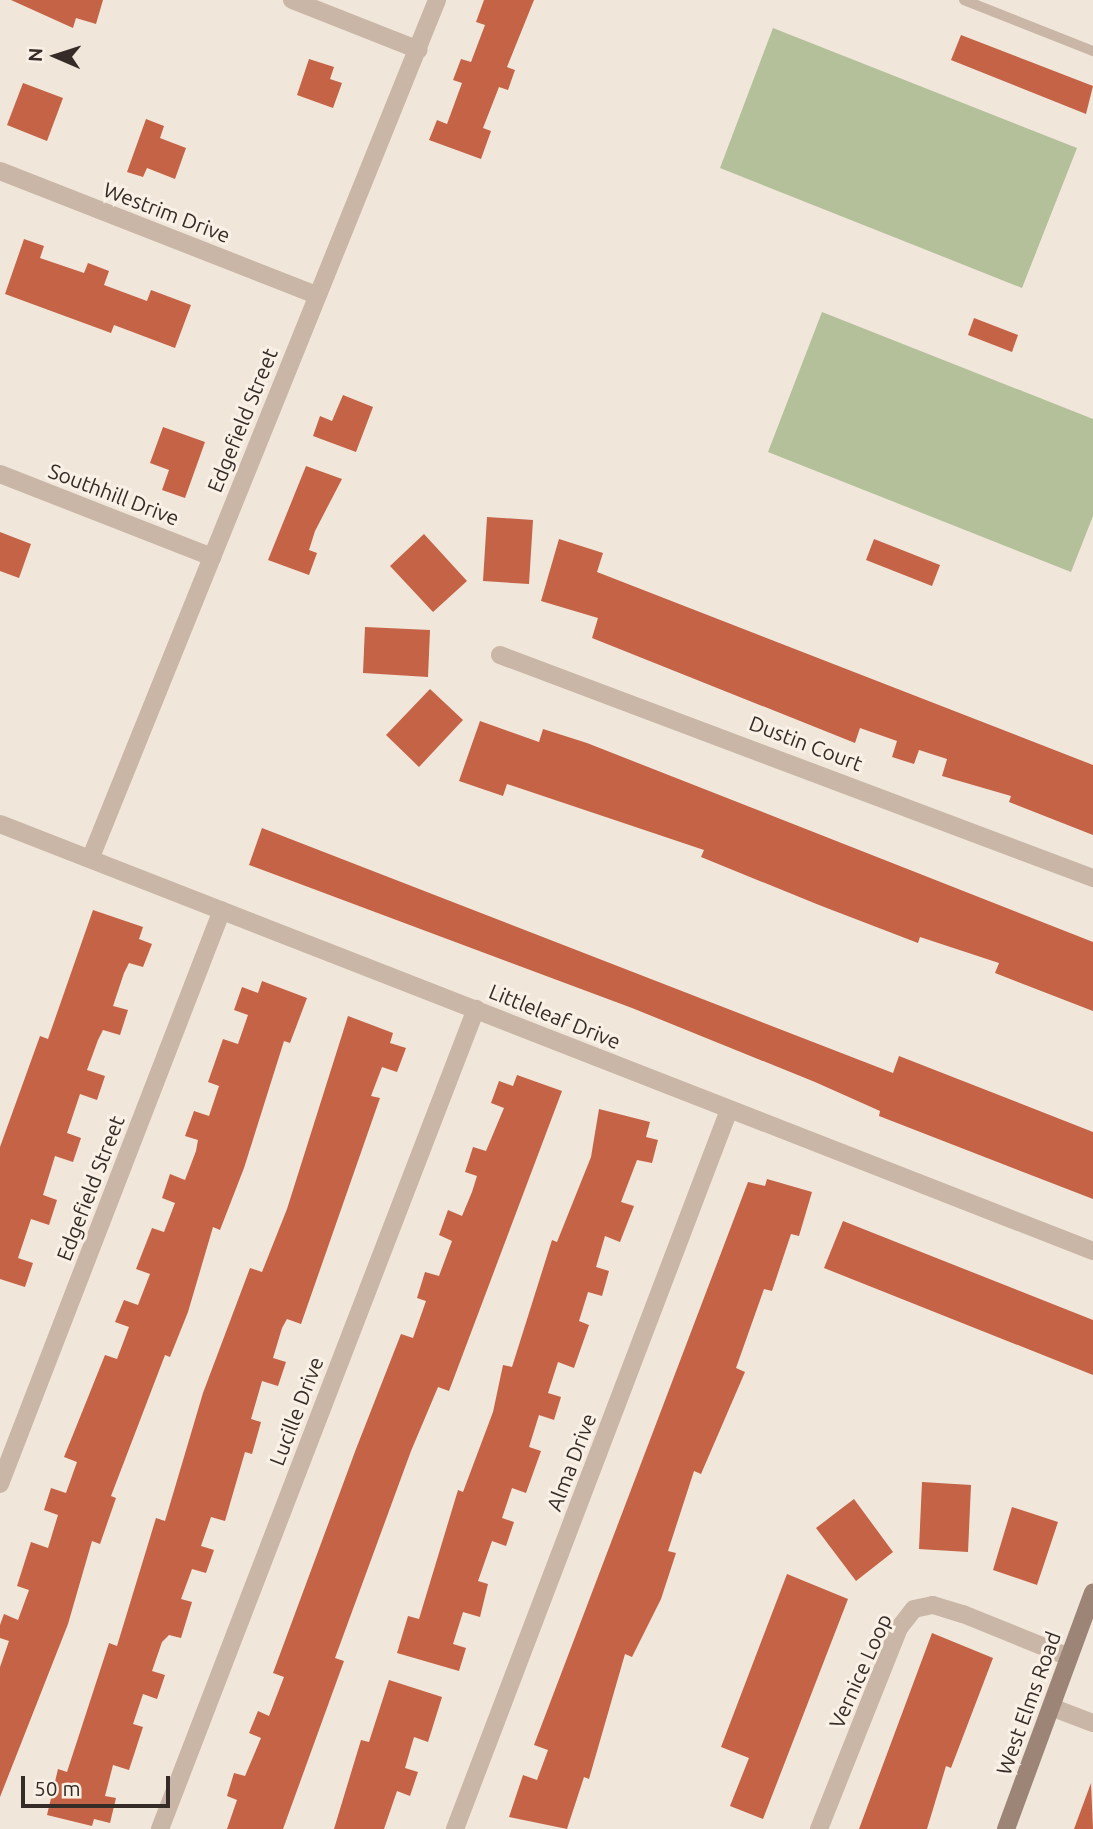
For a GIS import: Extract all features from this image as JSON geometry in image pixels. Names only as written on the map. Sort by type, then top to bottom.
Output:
[{"type":"main road","name":"West Elms Road","points":[[1006,1829],[1093,1592]]},
{"type":"street","points":[[292,0],[419,50]]},
{"type":"street","name":"Edgefield Street","points":[[91,858],[437,0]]},
{"type":"street","name":"Westrim Drive","points":[[0,171],[317,296]]},
{"type":"street","name":"Southhill Drive","points":[[0,474],[212,557]]},
{"type":"street","name":"Dustin Court","points":[[500,655],[1093,878]]},
{"type":"street","name":"Littleleaf Drive","points":[[0,824],[1093,1251]]},
{"type":"street","name":"Edgefield Street","points":[[0,1483],[222,910]]},
{"type":"street","name":"Lucille Drive","points":[[159,1829],[476,1009]]},
{"type":"street","name":"Alma Drive","points":[[455,1829],[729,1110]]},
{"type":"street","name":"Vernice Loop","points":[[819,1829],[899,1628],[914,1609],[933,1605],[963,1614],[1069,1657]]},
{"type":"street","points":[[1051,1707],[1093,1723]]},
{"type":"lane","points":[[964,0],[1093,51]]},
{"type":"green space","points":[[773,28],[1077,148],[1022,288],[720,168]]},
{"type":"green space","points":[[822,312],[1093,419],[1093,516],[1071,572],[768,452]]},
{"type":"building","points":[[11,0],[103,0],[96,24],[76,18],[73,28]]},
{"type":"building","points":[[484,0],[534,0],[507,67],[515,70],[508,90],[499,87],[483,128],[491,131],[481,159],[429,140],[437,120],[447,124],[462,83],[453,80],[461,59],[471,62],[485,25],[476,22]]},
{"type":"building","points":[[961,35],[1093,86],[1086,114],[951,60]]},
{"type":"building","points":[[309,59],[334,67],[330,79],[342,83],[333,108],[297,95]]},
{"type":"building","points":[[23,83],[63,98],[47,141],[7,125]]},
{"type":"building","points":[[146,119],[164,126],[160,138],[186,148],[175,179],[147,168],[143,177],[127,172]]},
{"type":"building","points":[[24,239],[44,246],[40,258],[84,273],[88,263],[109,271],[104,285],[147,301],[151,290],[191,305],[175,348],[114,325],[111,333],[5,294]]},
{"type":"building","points":[[974,318],[1018,335],[1012,352],[968,335]]},
{"type":"building","points":[[343,395],[373,407],[356,452],[313,436],[320,416],[332,421]]},
{"type":"building","points":[[163,427],[205,442],[185,498],[162,490],[169,470],[150,463]]},
{"type":"building","points":[[306,466],[342,479],[315,531],[309,550],[317,553],[309,575],[268,560]]},
{"type":"building","points":[[487,517],[533,520],[529,584],[483,581]]},
{"type":"building","points":[[0,532],[31,544],[19,578],[0,571]]},
{"type":"building","points":[[424,534],[467,581],[433,612],[390,566]]},
{"type":"building","points":[[559,539],[603,553],[597,572],[1093,765],[1093,835],[1009,802],[1011,796],[942,776],[947,759],[919,750],[914,764],[892,757],[897,741],[860,728],[855,743],[592,638],[598,618],[541,601]]},
{"type":"building","points":[[874,539],[940,565],[932,586],[866,560]]},
{"type":"building","points":[[365,627],[430,630],[428,677],[363,673]]},
{"type":"building","points":[[430,689],[463,720],[419,767],[386,735]]},
{"type":"building","points":[[480,721],[539,742],[543,729],[587,743],[1093,942],[1093,1011],[995,973],[999,963],[920,937],[918,943],[701,857],[704,850],[507,784],[503,796],[459,781]]},
{"type":"building","points":[[262,828],[893,1073],[899,1056],[1093,1132],[1093,1199],[879,1116],[880,1111],[815,1082],[632,1008],[249,865]]},
{"type":"building","points":[[93,910],[143,927],[139,939],[152,944],[143,967],[129,963],[124,973],[113,1006],[128,1010],[120,1035],[103,1030],[87,1070],[105,1076],[97,1100],[80,1094],[67,1133],[81,1138],[73,1162],[55,1156],[43,1195],[57,1200],[49,1225],[31,1219],[18,1258],[33,1263],[25,1287],[0,1279],[0,1147],[40,1036],[48,1039]]},
{"type":"building","points":[[262,981],[307,998],[290,1043],[284,1041],[244,1168],[220,1230],[213,1227],[188,1312],[170,1357],[165,1355],[111,1496],[116,1498],[100,1544],[92,1541],[68,1624],[0,1797],[0,1667],[9,1641],[0,1638],[0,1625],[4,1614],[18,1620],[29,1590],[17,1586],[31,1542],[48,1548],[58,1515],[44,1510],[51,1488],[66,1493],[77,1462],[64,1457],[105,1355],[117,1359],[129,1327],[115,1322],[124,1300],[138,1305],[150,1274],[136,1269],[152,1228],[164,1232],[175,1203],[162,1198],[170,1174],[185,1180],[196,1151],[198,1140],[185,1136],[194,1111],[209,1116],[219,1086],[208,1082],[223,1039],[238,1044],[248,1015],[234,1010],[242,987],[258,993]]},
{"type":"building","points":[[348,1016],[393,1033],[390,1043],[406,1048],[397,1072],[382,1067],[371,1096],[380,1098],[301,1324],[287,1319],[282,1328],[273,1358],[286,1362],[278,1386],[262,1381],[251,1419],[261,1422],[252,1454],[245,1452],[225,1521],[211,1517],[201,1546],[214,1550],[206,1573],[192,1569],[181,1599],[192,1602],[181,1638],[169,1635],[162,1642],[152,1671],[165,1675],[157,1699],[143,1694],[133,1724],[143,1727],[129,1770],[113,1765],[105,1796],[116,1798],[110,1823],[94,1819],[92,1826],[47,1815],[58,1769],[67,1772],[109,1643],[117,1646],[156,1518],[165,1521],[203,1393],[250,1268],[262,1272],[287,1209]]},
{"type":"building","points":[[517,1075],[562,1091],[449,1391],[438,1387],[411,1451],[335,1658],[344,1661],[283,1829],[227,1829],[237,1800],[227,1796],[234,1773],[245,1776],[261,1738],[249,1733],[258,1711],[269,1716],[284,1677],[273,1673],[356,1449],[401,1334],[413,1338],[426,1301],[417,1298],[425,1272],[439,1276],[452,1241],[439,1235],[448,1210],[462,1216],[472,1192],[477,1176],[465,1172],[473,1147],[486,1151],[504,1108],[491,1103],[499,1081],[513,1086]]},
{"type":"building","points":[[599,1109],[650,1122],[646,1137],[658,1140],[652,1163],[637,1160],[621,1202],[634,1206],[620,1242],[605,1236],[596,1267],[609,1271],[602,1296],[588,1292],[579,1321],[589,1325],[574,1368],[558,1362],[548,1393],[561,1397],[554,1420],[539,1415],[529,1447],[541,1451],[526,1493],[512,1488],[502,1518],[514,1522],[506,1546],[492,1541],[478,1581],[488,1584],[480,1617],[463,1612],[453,1644],[466,1648],[459,1671],[397,1653],[408,1616],[419,1619],[458,1490],[463,1492],[493,1412],[503,1365],[512,1367],[552,1240],[557,1242],[591,1157]]},
{"type":"building","points":[[767,1179],[812,1192],[799,1236],[791,1234],[772,1291],[764,1289],[736,1368],[745,1372],[701,1474],[694,1471],[668,1551],[676,1553],[661,1599],[632,1657],[625,1654],[589,1779],[584,1777],[567,1829],[509,1817],[523,1775],[537,1780],[548,1750],[534,1745],[748,1182],[765,1186]]},
{"type":"building","points":[[843,1221],[1093,1320],[1093,1375],[824,1268]]},
{"type":"building","points":[[922,1482],[971,1485],[968,1552],[919,1549]]},
{"type":"building","points":[[854,1499],[893,1552],[856,1581],[816,1528]]},
{"type":"building","points":[[1012,1507],[1058,1522],[1037,1585],[993,1570]]},
{"type":"building","points":[[787,1574],[848,1599],[763,1819],[730,1806],[749,1758],[721,1747]]},
{"type":"building","points":[[932,1633],[993,1658],[951,1768],[946,1766],[927,1829],[859,1829]]},
{"type":"building","points":[[389,1680],[442,1697],[428,1742],[414,1737],[405,1768],[418,1772],[410,1796],[397,1791],[384,1829],[334,1829],[361,1740],[369,1742]]},
{"type":"building","points":[[1091,1783],[1093,1829],[1074,1829]]}]
